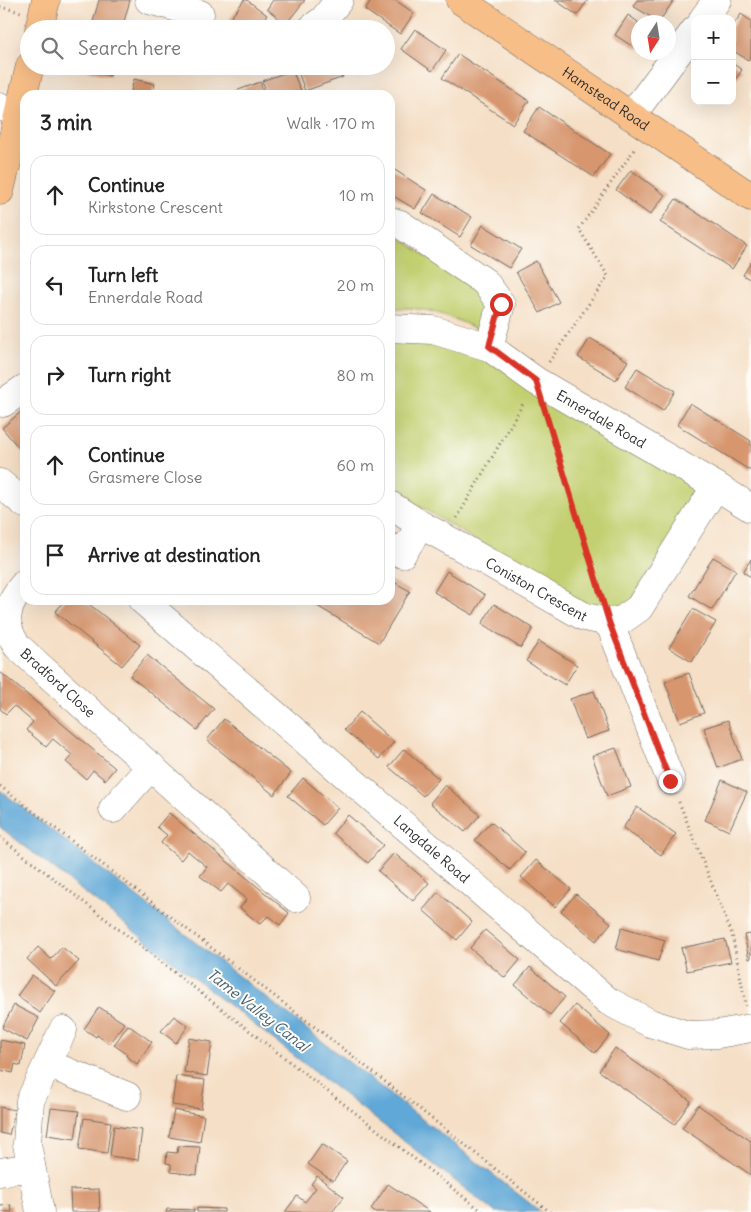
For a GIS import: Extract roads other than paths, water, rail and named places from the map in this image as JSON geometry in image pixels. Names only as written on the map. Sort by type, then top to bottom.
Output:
[{"type":"main road","points":[[41,20],[46,0]]},
{"type":"main road","name":"Hamstead Road","points":[[460,0],[751,198]]},
{"type":"main road","points":[[22,90],[27,75]]},
{"type":"main road","points":[[0,191],[15,111],[20,96]]},
{"type":"street","points":[[149,0],[200,14]]},
{"type":"street","points":[[323,20],[339,0]]},
{"type":"street","points":[[706,15],[717,0]]},
{"type":"street","points":[[640,123],[691,37]]},
{"type":"street","points":[[395,222],[400,224],[485,282],[501,304],[489,346]]},
{"type":"street","name":"Ennerdale Road","points":[[395,328],[433,330],[489,346],[536,381],[751,508]]},
{"type":"street","points":[[3,403],[20,391]]},
{"type":"street","points":[[0,483],[20,500]]},
{"type":"street","points":[[670,781],[609,622],[622,620],[638,608],[716,486]]},
{"type":"street","name":"Coniston Crescent","points":[[395,508],[421,526],[585,617],[609,622]]},
{"type":"street","points":[[395,550],[402,554],[421,526]]},
{"type":"street","name":"Bradford Close","points":[[20,589],[11,601],[7,614],[11,636],[17,646],[151,766],[291,885]]},
{"type":"street","name":"Langdale Road","points":[[152,605],[608,1000],[650,1023],[688,1034],[718,1034],[751,1028]]},
{"type":"street","points":[[113,809],[151,766]]},
{"type":"street","points":[[40,1212],[27,1144],[30,1101],[63,1030]]},
{"type":"street","points":[[48,1064],[127,1096]]},
{"type":"street","points":[[0,1172],[30,1167]]},
{"type":"water","name":"Tame Valley Canal","points":[[0,790],[541,1212],[495,1212],[0,827]]}]
